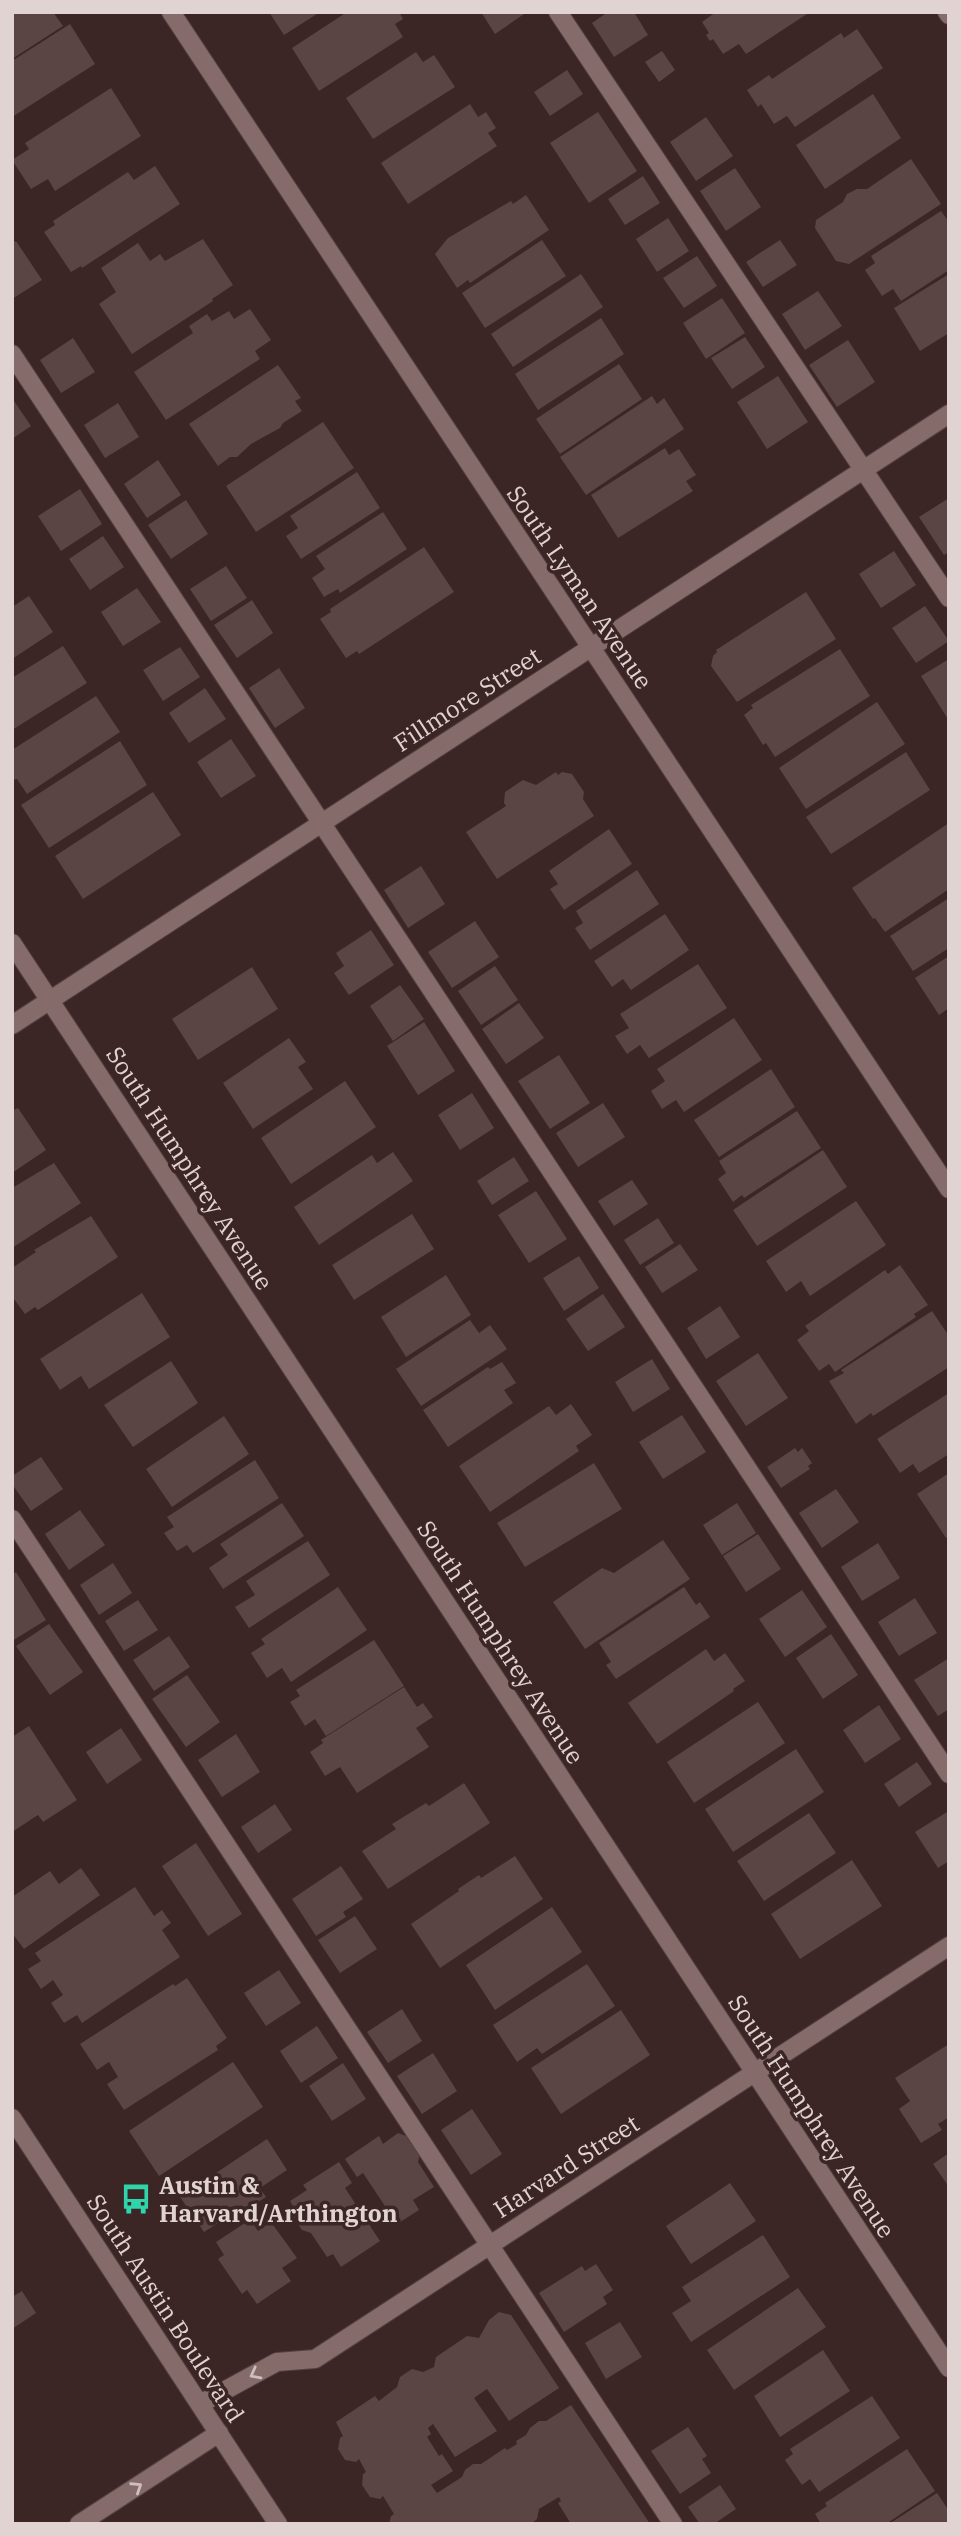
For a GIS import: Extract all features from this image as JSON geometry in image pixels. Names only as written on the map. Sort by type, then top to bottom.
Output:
[{"type":"street","name":"South Lyman Avenue","points":[[171,12],[949,1189]]},
{"type":"street","points":[[558,12],[949,598]]},
{"type":"street","points":[[12,354],[949,1774]]},
{"type":"street","name":"Fillmore Street","points":[[12,1025],[949,414]]},
{"type":"street","name":"South Humphrey Avenue","points":[[12,943],[949,2368]]},
{"type":"street","points":[[12,1520],[673,2524]]},
{"type":"street","name":"Harvard Street","points":[[200,2404],[277,2362],[315,2359],[949,1946]]},
{"type":"street","name":"South Austin Boulevard","points":[[12,2118],[278,2524]]},
{"type":"street","points":[[79,2524],[219,2434]]},
{"type":"building","points":[[12,12],[53,12],[63,26],[12,59]]},
{"type":"building","points":[[269,12],[320,12],[284,35]]},
{"type":"building","points":[[347,12],[399,12],[403,19],[395,24],[403,37],[319,91],[292,48]]},
{"type":"building","points":[[481,12],[527,12],[495,34]]},
{"type":"building","points":[[608,12],[634,12],[648,35],[614,57],[592,23]]},
{"type":"building","points":[[716,12],[810,12],[746,54],[739,44],[723,54],[713,39],[710,41],[706,35],[709,33],[702,22]]},
{"type":"building","points":[[70,24],[95,64],[12,117],[12,61]]},
{"type":"building","points":[[857,29],[883,68],[795,127],[787,116],[774,124],[761,104],[758,107],[747,90],[769,75],[772,79],[841,33],[844,38]]},
{"type":"building","points":[[662,51],[675,70],[659,82],[645,62]]},
{"type":"building","points":[[416,52],[423,62],[434,55],[455,87],[373,139],[346,98]]},
{"type":"building","points":[[567,70],[583,94],[550,116],[534,92]]},
{"type":"building","points":[[111,88],[141,136],[55,191],[48,179],[31,189],[12,160],[29,149],[25,143]]},
{"type":"building","points":[[873,94],[901,138],[825,189],[796,145]]},
{"type":"building","points":[[470,104],[478,117],[486,112],[496,128],[488,133],[497,146],[408,204],[381,163]]},
{"type":"building","points":[[598,112],[637,171],[589,203],[550,143]]},
{"type":"building","points":[[706,117],[733,156],[696,181],[670,142]]},
{"type":"building","points":[[911,159],[941,204],[849,264],[836,261],[815,228],[816,220],[843,202],[847,194],[857,189],[867,189]]},
{"type":"building","points":[[155,166],[180,204],[82,268],[81,266],[71,272],[44,232],[55,225],[53,221],[128,172],[134,180]]},
{"type":"building","points":[[735,168],[761,207],[726,231],[700,191]]},
{"type":"building","points":[[643,176],[660,203],[625,225],[608,199]]},
{"type":"building","points":[[526,195],[549,230],[470,283],[468,280],[457,288],[435,254],[448,238]]},
{"type":"building","points":[[941,211],[949,222],[949,270],[901,301],[893,289],[882,296],[865,270],[875,263],[871,256]]},
{"type":"building","points":[[668,218],[689,251],[657,272],[636,239]]},
{"type":"building","points":[[203,239],[233,285],[132,354],[99,304],[116,292],[101,268],[138,243],[150,261],[160,254],[165,261]]},
{"type":"building","points":[[542,240],[566,276],[485,328],[462,293]]},
{"type":"building","points":[[780,240],[797,265],[763,287],[746,262]]},
{"type":"building","points":[[16,241],[42,280],[12,299],[12,243]]},
{"type":"building","points":[[697,256],[717,286],[684,308],[663,278]]},
{"type":"building","points":[[581,274],[603,307],[513,367],[491,334]]},
{"type":"building","points":[[949,274],[949,333],[920,351],[894,308]]},
{"type":"building","points":[[818,291],[842,326],[805,350],[782,314]]},
{"type":"building","points":[[722,298],[745,333],[706,359],[683,323]]},
{"type":"building","points":[[250,309],[271,340],[255,351],[260,359],[166,420],[134,372],[193,333],[189,326],[207,314],[212,321],[229,311],[234,319]]},
{"type":"building","points":[[601,318],[624,354],[538,410],[515,374]]},
{"type":"building","points":[[745,337],[765,367],[732,389],[711,358]]},
{"type":"building","points":[[73,338],[95,372],[61,393],[40,360]]},
{"type":"building","points":[[848,340],[875,382],[837,407],[809,365]]},
{"type":"building","points":[[619,364],[642,399],[560,454],[536,419]]},
{"type":"building","points":[[278,365],[301,398],[295,401],[302,411],[283,423],[280,428],[251,444],[237,457],[230,457],[218,466],[189,424]]},
{"type":"building","points":[[778,376],[808,422],[767,449],[737,402]]},
{"type":"building","points":[[652,396],[657,404],[664,398],[684,429],[586,495],[560,457]]},
{"type":"building","points":[[12,398],[31,426],[12,439]]},
{"type":"building","points":[[118,403],[139,437],[105,458],[84,425]]},
{"type":"building","points":[[323,422],[354,468],[256,532],[226,486]]},
{"type":"building","points":[[665,448],[669,455],[679,449],[696,475],[686,481],[693,491],[618,538],[591,495]]},
{"type":"building","points":[[158,460],[181,495],[147,518],[124,484]]},
{"type":"building","points":[[357,472],[380,508],[301,559],[286,536],[298,528],[290,516]]},
{"type":"building","points":[[80,489],[102,524],[61,551],[38,516]]},
{"type":"building","points":[[949,498],[949,552],[944,555],[919,517]]},
{"type":"building","points":[[186,500],[208,534],[171,559],[148,525]]},
{"type":"building","points":[[383,512],[407,549],[340,593],[338,589],[324,597],[312,578],[325,569],[316,556]]},
{"type":"building","points":[[103,536],[124,567],[90,590],[69,559]]},
{"type":"building","points":[[424,547],[454,592],[359,654],[357,651],[346,658],[320,619],[331,612],[330,609]]},
{"type":"building","points":[[894,551],[916,585],[881,608],[859,574]]},
{"type":"building","points":[[226,566],[247,598],[211,621],[190,589]]},
{"type":"building","points":[[137,588],[161,622],[123,646],[101,612]]},
{"type":"building","points":[[806,592],[836,639],[737,702],[711,666],[716,650]]},
{"type":"building","points":[[29,596],[53,632],[12,659],[12,607]]},
{"type":"building","points":[[252,600],[273,633],[237,658],[214,625]]},
{"type":"building","points":[[925,606],[949,641],[916,663],[892,628]]},
{"type":"building","points":[[63,646],[87,683],[12,730],[12,678]]},
{"type":"building","points":[[180,647],[200,677],[163,701],[143,670]]},
{"type":"building","points":[[840,649],[870,696],[775,757],[766,743],[763,745],[744,715],[753,708],[751,705]]},
{"type":"building","points":[[949,659],[949,721],[921,676]]},
{"type":"building","points":[[279,668],[305,708],[275,728],[249,688]]},
{"type":"building","points":[[205,688],[226,719],[189,743],[169,713]]},
{"type":"building","points":[[96,696],[120,732],[27,794],[17,779],[12,780],[12,750]]},
{"type":"building","points":[[877,702],[905,744],[806,809],[779,768]]},
{"type":"building","points":[[231,739],[256,776],[221,798],[197,762]]},
{"type":"building","points":[[120,741],[147,785],[49,848],[21,805]]},
{"type":"building","points":[[906,752],[930,790],[831,854],[806,817]]},
{"type":"building","points":[[556,772],[558,775],[562,772],[572,774],[584,792],[583,799],[594,816],[497,879],[466,832],[506,806],[505,792],[523,780],[536,785]]},
{"type":"building","points":[[153,792],[181,835],[83,899],[55,856]]},
{"type":"building","points":[[949,823],[949,889],[885,932],[852,888]]},
{"type":"building","points":[[609,829],[632,864],[564,910],[550,889],[558,884],[549,871]]},
{"type":"building","points":[[421,866],[445,904],[408,928],[384,890]]},
{"type":"building","points":[[637,870],[659,904],[590,950],[575,928],[583,923],[576,911]]},
{"type":"building","points":[[949,898],[949,948],[913,971],[890,936]]},
{"type":"building","points":[[665,914],[689,950],[631,990],[623,979],[612,987],[594,961]]},
{"type":"building","points":[[475,921],[499,957],[452,988],[428,952]]},
{"type":"building","points":[[371,930],[394,965],[349,995],[334,973],[344,966],[336,953]]},
{"type":"building","points":[[949,956],[949,1008],[939,1015],[915,978]]},
{"type":"building","points":[[698,964],[727,1008],[649,1058],[640,1045],[627,1054],[615,1036],[629,1028],[620,1014]]},
{"type":"building","points":[[495,966],[518,1000],[481,1025],[458,991]]},
{"type":"building","points":[[252,967],[278,1009],[198,1060],[172,1019]]},
{"type":"building","points":[[400,985],[424,1019],[393,1041],[370,1006]]},
{"type":"building","points":[[519,1003],[544,1038],[506,1064],[482,1029]]},
{"type":"building","points":[[734,1018],[762,1060],[684,1112],[676,1100],[662,1109],[651,1091],[665,1081],[657,1069]]},
{"type":"building","points":[[424,1022],[455,1071],[418,1095],[387,1046]]},
{"type":"building","points":[[289,1038],[306,1062],[298,1067],[313,1089],[253,1129],[223,1083]]},
{"type":"building","points":[[559,1055],[590,1103],[550,1129],[518,1081]]},
{"type":"building","points":[[771,1069],[795,1107],[719,1157],[694,1120]]},
{"type":"building","points":[[345,1081],[376,1127],[291,1184],[261,1138]]},
{"type":"building","points":[[472,1093],[494,1128],[460,1150],[438,1115]]},
{"type":"building","points":[[603,1103],[625,1137],[578,1167],[556,1133]]},
{"type":"building","points":[[18,1108],[46,1150],[12,1173],[12,1111]]},
{"type":"building","points":[[797,1111],[821,1148],[744,1198],[742,1195],[733,1202],[718,1179],[726,1173],[719,1161]]},
{"type":"building","points":[[823,1150],[847,1187],[757,1246],[733,1210]]},
{"type":"building","points":[[393,1152],[413,1181],[319,1245],[294,1207],[372,1155],[377,1163]]},
{"type":"building","points":[[514,1157],[529,1181],[492,1205],[477,1181]]},
{"type":"building","points":[[54,1163],[81,1203],[12,1248],[12,1188]]},
{"type":"building","points":[[632,1180],[648,1204],[614,1226],[598,1201]]},
{"type":"building","points":[[536,1191],[567,1239],[529,1263],[498,1215]]},
{"type":"building","points":[[856,1201],[886,1245],[810,1296],[801,1281],[786,1292],[766,1261]]},
{"type":"building","points":[[412,1214],[434,1249],[354,1300],[332,1265]]},
{"type":"building","points":[[91,1216],[118,1257],[38,1310],[35,1307],[25,1314],[14,1299],[12,1300],[12,1268],[36,1252],[34,1250]]},
{"type":"building","points":[[658,1218],[674,1243],[640,1265],[624,1240]]},
{"type":"building","points":[[680,1244],[698,1270],[662,1293],[645,1267]]},
{"type":"building","points":[[579,1256],[599,1288],[564,1311],[543,1278]]},
{"type":"building","points":[[900,1265],[928,1305],[914,1314],[916,1317],[835,1372],[829,1364],[819,1371],[797,1340],[809,1331],[805,1326],[885,1270],[888,1274]]},
{"type":"building","points":[[446,1275],[471,1315],[406,1357],[381,1317]]},
{"type":"building","points":[[142,1293],[170,1337],[89,1389],[81,1376],[60,1390],[40,1359]]},
{"type":"building","points":[[603,1294],[625,1327],[588,1351],[566,1319]]},
{"type":"building","points":[[720,1306],[740,1337],[706,1359],[687,1328]]},
{"type":"building","points":[[932,1311],[949,1336],[949,1367],[856,1424],[829,1381],[844,1373],[841,1370]]},
{"type":"building","points":[[470,1320],[479,1333],[490,1325],[507,1349],[421,1406],[396,1369]]},
{"type":"building","points":[[758,1353],[788,1398],[746,1426],[716,1381]]},
{"type":"building","points":[[652,1359],[670,1389],[633,1412],[615,1382]]},
{"type":"building","points":[[171,1361],[198,1403],[133,1447],[104,1405]]},
{"type":"building","points":[[502,1362],[516,1383],[504,1390],[513,1403],[448,1447],[423,1410],[488,1367],[490,1369]]},
{"type":"building","points":[[949,1393],[949,1454],[919,1473],[913,1464],[900,1473],[877,1439]]},
{"type":"building","points":[[571,1404],[592,1435],[576,1446],[579,1451],[490,1512],[459,1466],[549,1406],[556,1415]]},
{"type":"building","points":[[682,1415],[706,1452],[663,1479],[639,1442]]},
{"type":"building","points":[[224,1416],[249,1454],[172,1507],[146,1469]]},
{"type":"building","points":[[795,1448],[798,1452],[802,1448],[812,1463],[808,1466],[810,1469],[781,1488],[767,1467]]},
{"type":"building","points":[[41,1457],[63,1489],[31,1511],[12,1484],[12,1476]]},
{"type":"building","points":[[255,1460],[279,1498],[193,1553],[187,1545],[177,1551],[164,1533],[174,1527],[167,1517]]},
{"type":"building","points":[[594,1463],[622,1509],[525,1567],[497,1523]]},
{"type":"building","points":[[949,1473],[949,1536],[946,1538],[917,1494]]},
{"type":"building","points":[[836,1489],[859,1522],[822,1548],[799,1513]]},
{"type":"building","points":[[282,1503],[304,1536],[223,1589],[209,1568],[228,1555],[220,1544]]},
{"type":"building","points":[[737,1503],[756,1533],[722,1555],[703,1525]]},
{"type":"building","points":[[80,1510],[105,1545],[69,1570],[45,1534]]},
{"type":"building","points":[[758,1534],[781,1569],[746,1592],[723,1556]]},
{"type":"building","points":[[663,1540],[690,1579],[585,1649],[553,1602],[602,1568],[614,1573]]},
{"type":"building","points":[[308,1541],[330,1575],[249,1628],[235,1607],[255,1595],[246,1581]]},
{"type":"building","points":[[878,1543],[900,1578],[862,1601],[841,1567]]},
{"type":"building","points":[[113,1563],[132,1593],[99,1615],[80,1585]]},
{"type":"building","points":[[16,1572],[46,1620],[12,1641],[12,1575]]},
{"type":"building","points":[[338,1587],[367,1630],[291,1682],[282,1668],[267,1678],[251,1653],[265,1644],[261,1639]]},
{"type":"building","points":[[684,1587],[696,1605],[700,1602],[710,1617],[616,1679],[606,1665],[611,1662],[599,1643]]},
{"type":"building","points":[[802,1590],[827,1627],[785,1657],[759,1619]]},
{"type":"building","points":[[915,1598],[937,1633],[899,1656],[878,1622]]},
{"type":"building","points":[[138,1600],[158,1630],[124,1651],[105,1621]]},
{"type":"building","points":[[49,1624],[83,1672],[50,1695],[16,1646]]},
{"type":"building","points":[[831,1634],[858,1675],[823,1699],[796,1658]]},
{"type":"building","points":[[169,1636],[190,1667],[154,1691],[133,1660]]},
{"type":"building","points":[[374,1640],[404,1686],[326,1736],[315,1719],[305,1726],[290,1702],[300,1696],[296,1690]]},
{"type":"building","points":[[706,1649],[714,1661],[725,1653],[745,1681],[657,1744],[628,1703]]},
{"type":"building","points":[[949,1658],[949,1709],[938,1716],[914,1680]]},
{"type":"building","points":[[187,1675],[220,1722],[186,1747],[152,1699]]},
{"type":"building","points":[[404,1687],[417,1707],[423,1703],[433,1717],[416,1728],[429,1747],[357,1793],[340,1767],[325,1776],[310,1752],[323,1743],[321,1740]]},
{"type":"building","points":[[758,1702],[785,1743],[694,1803],[667,1762]]},
{"type":"building","points":[[879,1705],[901,1739],[865,1763],[843,1730]]},
{"type":"building","points":[[29,1726],[77,1800],[43,1822],[38,1815],[12,1832],[12,1737]]},
{"type":"building","points":[[121,1728],[142,1760],[107,1784],[86,1752]]},
{"type":"building","points":[[236,1734],[260,1772],[222,1797],[198,1760]]},
{"type":"building","points":[[796,1749],[824,1792],[733,1852],[705,1809]]},
{"type":"building","points":[[917,1762],[932,1784],[899,1807],[884,1784]]},
{"type":"building","points":[[464,1783],[490,1823],[388,1889],[362,1851],[396,1829],[392,1824],[426,1803],[429,1806]]},
{"type":"building","points":[[275,1804],[292,1830],[258,1853],[241,1827]]},
{"type":"building","points":[[947,1812],[949,1861],[938,1868],[915,1832]]},
{"type":"building","points":[[809,1813],[836,1853],[764,1901],[737,1861]]},
{"type":"building","points":[[196,1843],[242,1914],[208,1936],[162,1866]]},
{"type":"building","points":[[515,1856],[543,1899],[440,1968],[411,1924],[479,1875],[481,1878]]},
{"type":"building","points":[[852,1860],[882,1906],[800,1959],[771,1914]]},
{"type":"building","points":[[341,1866],[363,1899],[343,1912],[346,1917],[316,1936],[292,1899]]},
{"type":"building","points":[[81,1868],[100,1895],[24,1949],[12,1933],[12,1897],[50,1871],[59,1884]]},
{"type":"building","points":[[135,1887],[154,1916],[162,1910],[171,1923],[162,1930],[180,1957],[82,2023],[77,2015],[64,2023],[51,2003],[63,1995],[53,1980],[41,1989],[28,1969],[41,1961],[35,1953]]},
{"type":"building","points":[[552,1907],[582,1952],[495,2010],[466,1965]]},
{"type":"building","points":[[355,1916],[377,1949],[340,1973],[318,1940]]},
{"type":"building","points":[[587,1964],[615,2006],[542,2054],[537,2048],[517,2062],[493,2025]]},
{"type":"building","points":[[279,1970],[301,2003],[266,2026],[244,1993]]},
{"type":"building","points":[[187,1978],[227,2038],[216,2046],[218,2050],[124,2110],[107,2084],[118,2077],[109,2062],[97,2070],[80,2044],[173,1984],[175,1986]]},
{"type":"building","points":[[402,2009],[422,2041],[388,2063],[367,2032]]},
{"type":"building","points":[[621,2010],[650,2055],[561,2114],[531,2068]]},
{"type":"building","points":[[317,2026],[338,2058],[301,2083],[280,2051]]},
{"type":"building","points":[[949,2044],[949,2117],[938,2124],[942,2130],[921,2143],[899,2109],[910,2101],[895,2078]]},
{"type":"building","points":[[433,2053],[457,2091],[422,2114],[397,2076]]},
{"type":"building","points":[[233,2062],[263,2107],[159,2176],[129,2131]]},
{"type":"building","points":[[343,2063],[366,2099],[332,2121],[309,2086]]},
{"type":"building","points":[[472,2109],[502,2154],[471,2175],[441,2130]]},
{"type":"building","points":[[398,2133],[409,2137],[420,2153],[418,2162],[434,2187],[413,2200],[419,2210],[397,2224],[363,2173],[357,2177],[345,2159],[379,2136],[383,2144]]},
{"type":"building","points":[[267,2139],[287,2170],[260,2188],[266,2197],[237,2216],[234,2213],[204,2232],[180,2197]]},
{"type":"building","points":[[949,2153],[949,2187],[933,2164]]},
{"type":"building","points":[[339,2162],[352,2183],[345,2188],[380,2241],[341,2267],[333,2254],[327,2257],[311,2233],[302,2230],[292,2216],[294,2208],[290,2201],[307,2190],[303,2185]]},
{"type":"building","points":[[730,2183],[756,2221],[691,2264],[666,2226]]},
{"type":"building","points":[[251,2219],[258,2231],[271,2222],[297,2258],[282,2268],[291,2281],[257,2304],[247,2290],[242,2294],[218,2259],[224,2255],[216,2242]]},
{"type":"building","points":[[763,2235],[790,2277],[691,2342],[672,2313],[691,2301],[682,2287]]},
{"type":"building","points":[[596,2264],[613,2290],[603,2297],[607,2304],[564,2332],[539,2293],[582,2266],[585,2271]]},
{"type":"building","points":[[798,2288],[826,2327],[734,2390],[707,2350]]},
{"type":"building","points":[[22,2291],[36,2313],[12,2329],[12,2297]]},
{"type":"building","points":[[499,2312],[511,2315],[559,2388],[509,2421],[487,2389],[474,2398],[497,2431],[455,2457],[433,2424],[428,2428],[431,2434],[427,2437],[453,2471],[431,2485],[437,2493],[462,2477],[465,2470],[473,2464],[481,2464],[505,2448],[507,2450],[517,2444],[516,2441],[539,2421],[546,2421],[571,2405],[650,2524],[571,2524],[558,2503],[561,2501],[559,2497],[539,2509],[537,2519],[531,2524],[389,2524],[394,2514],[383,2496],[380,2499],[370,2497],[362,2485],[363,2474],[366,2472],[359,2459],[356,2462],[345,2460],[338,2449],[343,2436],[336,2422],[375,2396],[379,2401],[397,2387],[400,2377],[412,2369],[423,2372],[434,2367],[436,2357],[467,2336],[479,2338],[489,2320]]},
{"type":"building","points":[[620,2322],[642,2357],[606,2379],[585,2343]]},
{"type":"building","points":[[823,2350],[850,2391],[780,2437],[754,2396]]},
{"type":"building","points":[[872,2396],[900,2438],[819,2492],[810,2479],[802,2485],[785,2460],[793,2454],[790,2449]]},
{"type":"building","points":[[688,2427],[707,2456],[702,2459],[711,2473],[680,2494],[651,2451]]},
{"type":"building","points":[[907,2449],[935,2491],[886,2524],[821,2524],[815,2514],[827,2506],[825,2503]]},
{"type":"building","points":[[720,2485],[736,2509],[714,2524],[700,2524],[688,2507]]},
{"type":"building","points":[[937,2493],[949,2511],[949,2524],[889,2524]]},
{"type":"place","name":"Austin & Harvard/Arthington","points":[[136,2199]]}]
